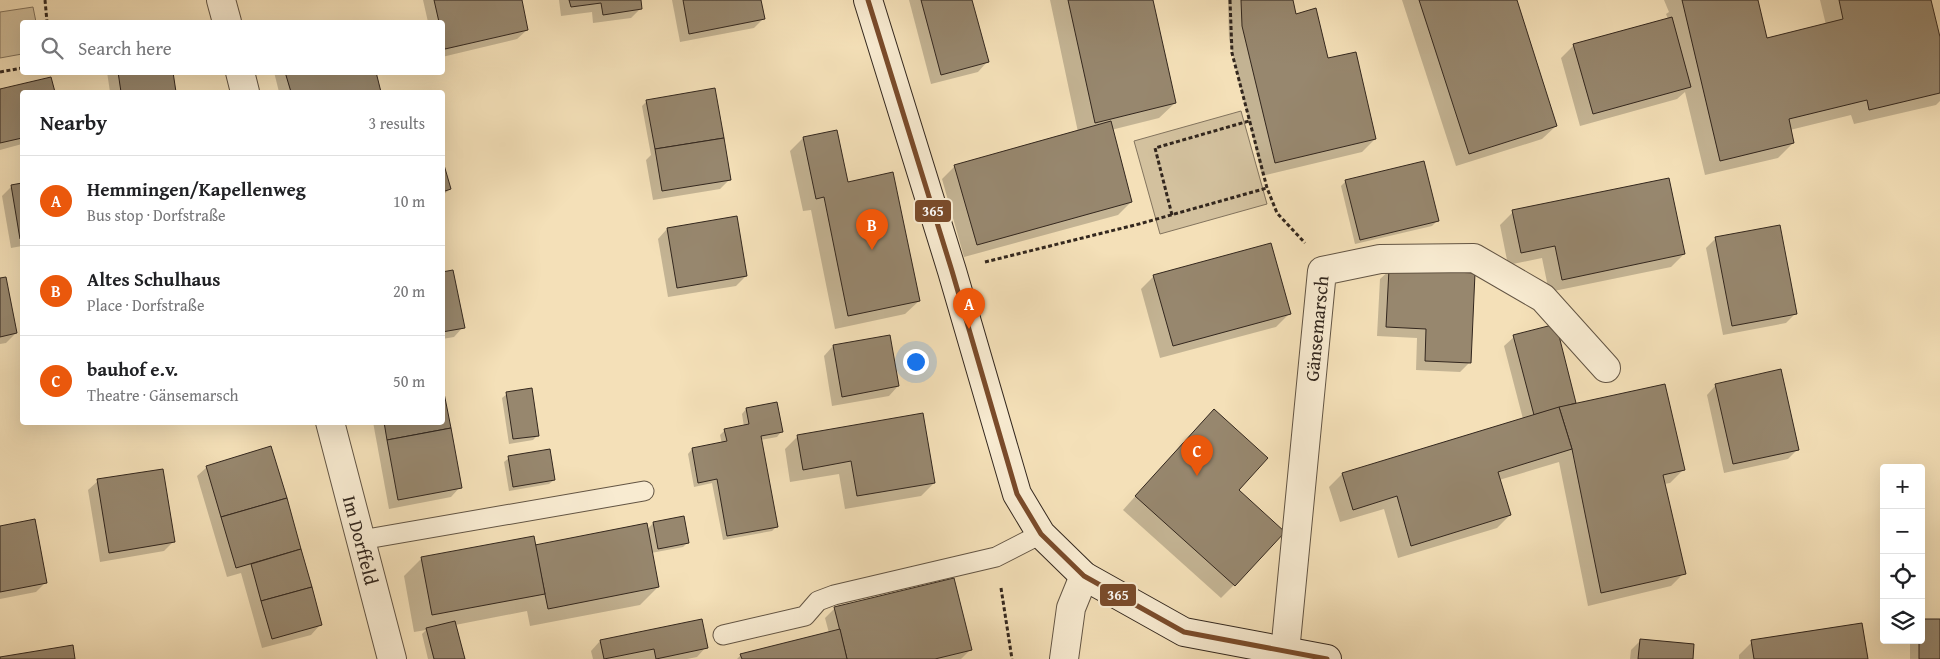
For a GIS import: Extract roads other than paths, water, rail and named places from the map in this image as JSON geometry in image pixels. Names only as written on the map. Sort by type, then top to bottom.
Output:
[{"type":"street","points":[[221,0],[226,20]]},
{"type":"street","points":[[868,0],[952,271],[1017,494],[1041,534],[1084,576],[1184,632],[1327,659]]},
{"type":"street","points":[[241,75],[244,90]]},
{"type":"street","name":"Gänsemarsch","points":[[1285,652],[1322,271],[1380,259],[1474,258],[1543,298],[1606,368]]},
{"type":"street","name":"Im Dorffeld","points":[[331,425],[392,659]]},
{"type":"street","points":[[1064,659],[1071,608],[1084,576]]},
{"type":"lane","points":[[361,540],[644,490]]},
{"type":"lane","points":[[723,635],[805,616],[818,601],[834,595],[996,557],[1041,534]]},
{"type":"place","name":"Altes Schulhaus","points":[[872,250]]},
{"type":"place","name":"Hemmingen/Kapellenweg","points":[[969,329]]},
{"type":"place","name":"bauhof e.v.","points":[[1197,476]]}]
